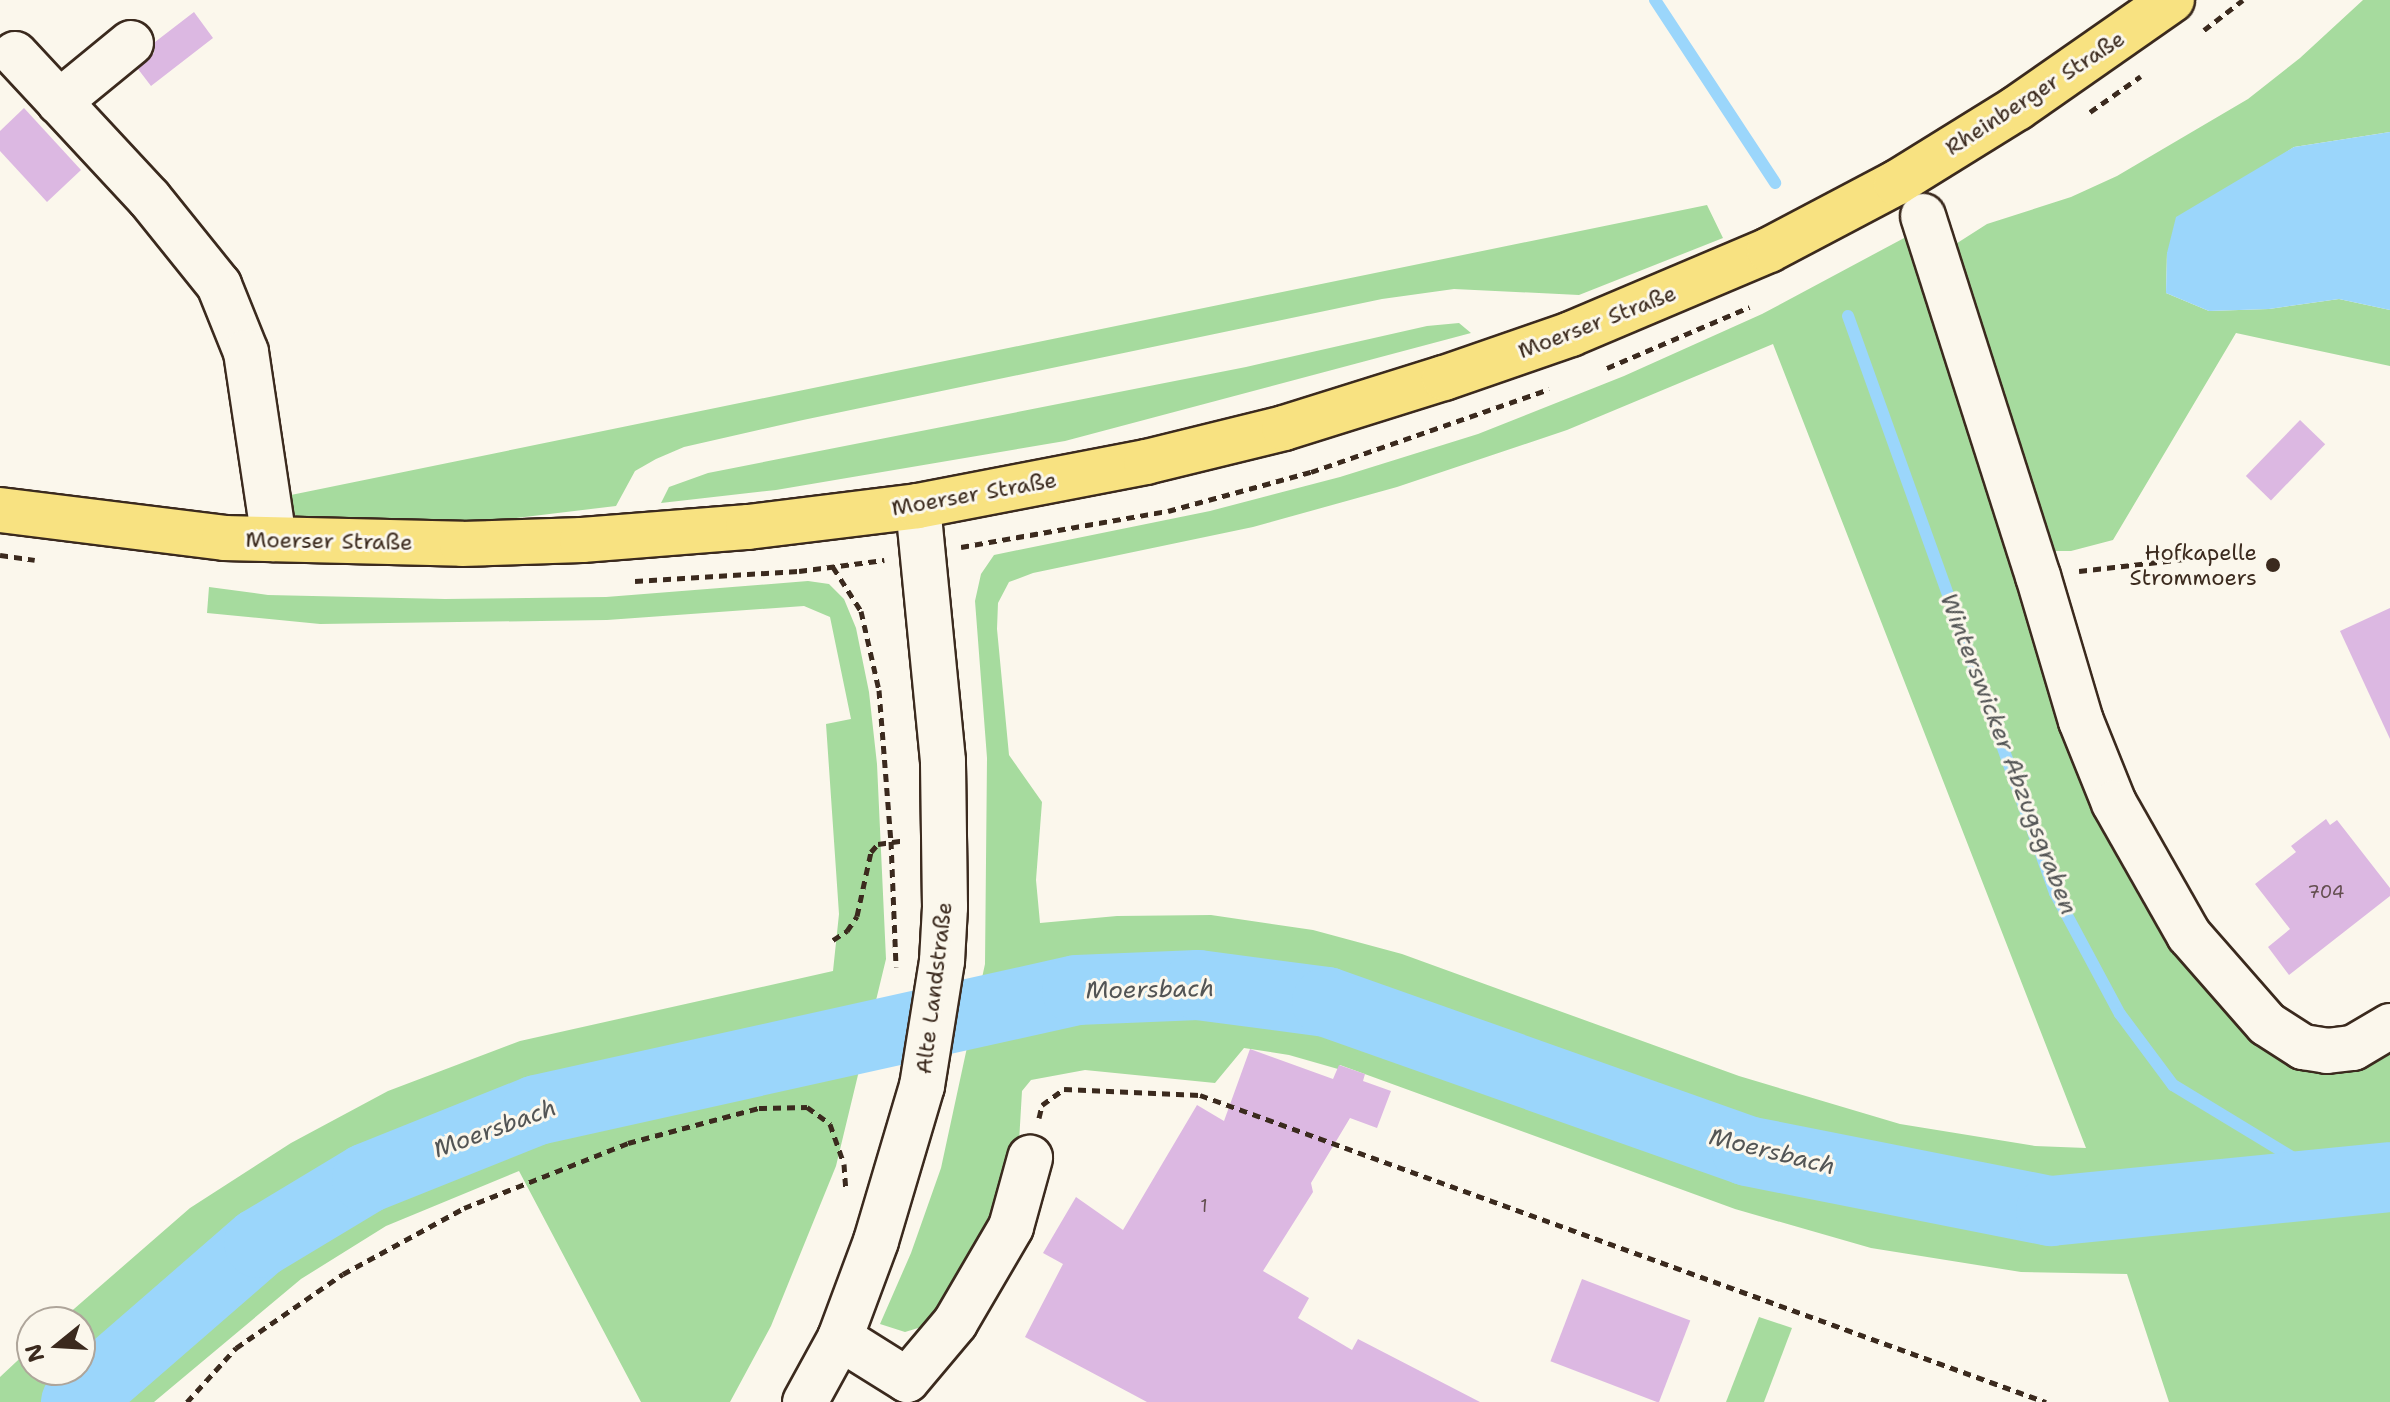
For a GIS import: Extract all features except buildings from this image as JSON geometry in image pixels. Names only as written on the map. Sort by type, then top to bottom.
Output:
[{"type":"main road","name":"Rheinberger Straße","points":[[1896,183],[2017,108],[2172,0]]},
{"type":"main road","name":"Moerser Straße","points":[[0,510],[224,538],[462,544],[582,540],[748,527],[918,506],[1146,462],[1284,428],[1444,378],[1571,334],[1669,295],[1769,250],[1896,183]]},
{"type":"street","points":[[59,102],[131,43]]},
{"type":"street","points":[[15,54],[149,198],[219,285],[246,352],[274,539]]},
{"type":"street","points":[[1923,216],[2081,721],[2114,803],[2189,935],[2267,1024],[2303,1047],[2327,1051],[2353,1048],[2390,1026]]},
{"type":"street","name":"Alte Landstraße","points":[[805,1402],[840,1338],[876,1241],[922,1086],[942,961],[943,761],[918,506]]},
{"type":"street","points":[[840,1338],[898,1391],[955,1323],[1011,1227],[1030,1158]]},
{"type":"path","points":[[2038,576],[2202,557]]},
{"type":"path","points":[[833,567],[861,611],[879,690],[891,841],[896,963]]},
{"type":"path","points":[[833,940],[847,931],[857,916],[871,852],[878,844],[945,835]]},
{"type":"path","points":[[1030,1158],[1042,1105],[1064,1089],[1200,1095],[2046,1402]]},
{"type":"path","points":[[187,1402],[236,1348],[290,1308],[399,1242],[548,1172],[691,1123],[759,1108],[807,1107],[830,1124],[844,1164],[847,1210],[876,1241]]},
{"type":"green space","points":[[2363,0],[2390,0],[2390,132],[2294,147],[2250,176],[2167,253],[2166,293],[2209,311],[2269,309],[2339,299],[2390,310],[2390,366],[2236,333],[2113,540],[2071,551],[2051,551],[1951,247],[1987,224],[2071,197],[2117,176],[2248,99],[2300,58]]},
{"type":"green space","points":[[1707,205],[1723,238],[1579,295],[1454,289],[1382,299],[803,420],[684,447],[656,459],[635,471],[616,506],[507,519],[385,523],[301,520],[289,510],[286,496]]},
{"type":"green space","points":[[1906,237],[1922,255],[2065,693],[2276,1043],[2390,1040],[2390,1402],[2169,1402],[2127,1274],[2021,1272],[1871,1248],[1735,1209],[1340,1065],[1338,1069],[1289,1055],[1244,1048],[1215,1083],[1085,1070],[1031,1080],[1022,1091],[1019,1142],[1005,1201],[928,1325],[905,1332],[880,1324],[911,1253],[941,1168],[985,964],[987,758],[975,601],[981,574],[994,555],[1210,511],[1340,477],[1478,434],[1624,376],[1762,314]],"holes":[[[1773,344],[2086,1148],[2035,1146],[1900,1124],[1739,1076],[1402,954],[1313,930],[1211,915],[1117,916],[1040,923],[1036,880],[1042,802],[1009,755],[997,629],[998,603],[1009,582],[1033,573],[1253,527],[1397,487],[1567,430]]]},
{"type":"green space","points":[[1459,323],[1471,333],[1065,441],[776,490],[661,503],[669,487],[708,473],[1246,367],[1427,326]]},
{"type":"green space","points":[[808,581],[829,584],[844,599],[856,628],[869,692],[877,764],[886,959],[836,1166],[771,1326],[730,1402],[641,1402],[519,1171],[386,1226],[301,1279],[154,1402],[0,1402],[0,1377],[16,1362],[16,1386],[96,1386],[96,1306],[77,1306],[190,1208],[291,1143],[388,1091],[520,1041],[833,971],[839,914],[826,724],[851,719],[830,617],[804,606],[607,620],[320,624],[207,613],[209,587],[268,595],[445,599],[606,597]]},
{"type":"green space","points":[[1759,1317],[1792,1328],[1764,1402],[1726,1402]]},
{"type":"water","points":[[2390,132],[2390,310],[2339,299],[2269,309],[2209,311],[2166,293],[2167,253],[2176,217],[2294,147]]},
{"type":"waterway","name":"Winterswicker Abzugsgraben","points":[[1655,0],[1775,183]]},
{"type":"waterway","name":"Winterswicker Abzugsgraben","points":[[1848,316],[2055,893],[2120,1014],[2173,1085],[2335,1183]]},
{"type":"waterway","name":"Moersbach","points":[[76,1402],[259,1243],[367,1178],[537,1110],[1077,990],[1198,985],[1327,1002],[1747,1151],[2051,1211],[2390,1177]]},
{"type":"place","name":"Hofkapelle Strommoers","points":[[2273,565]]}]
